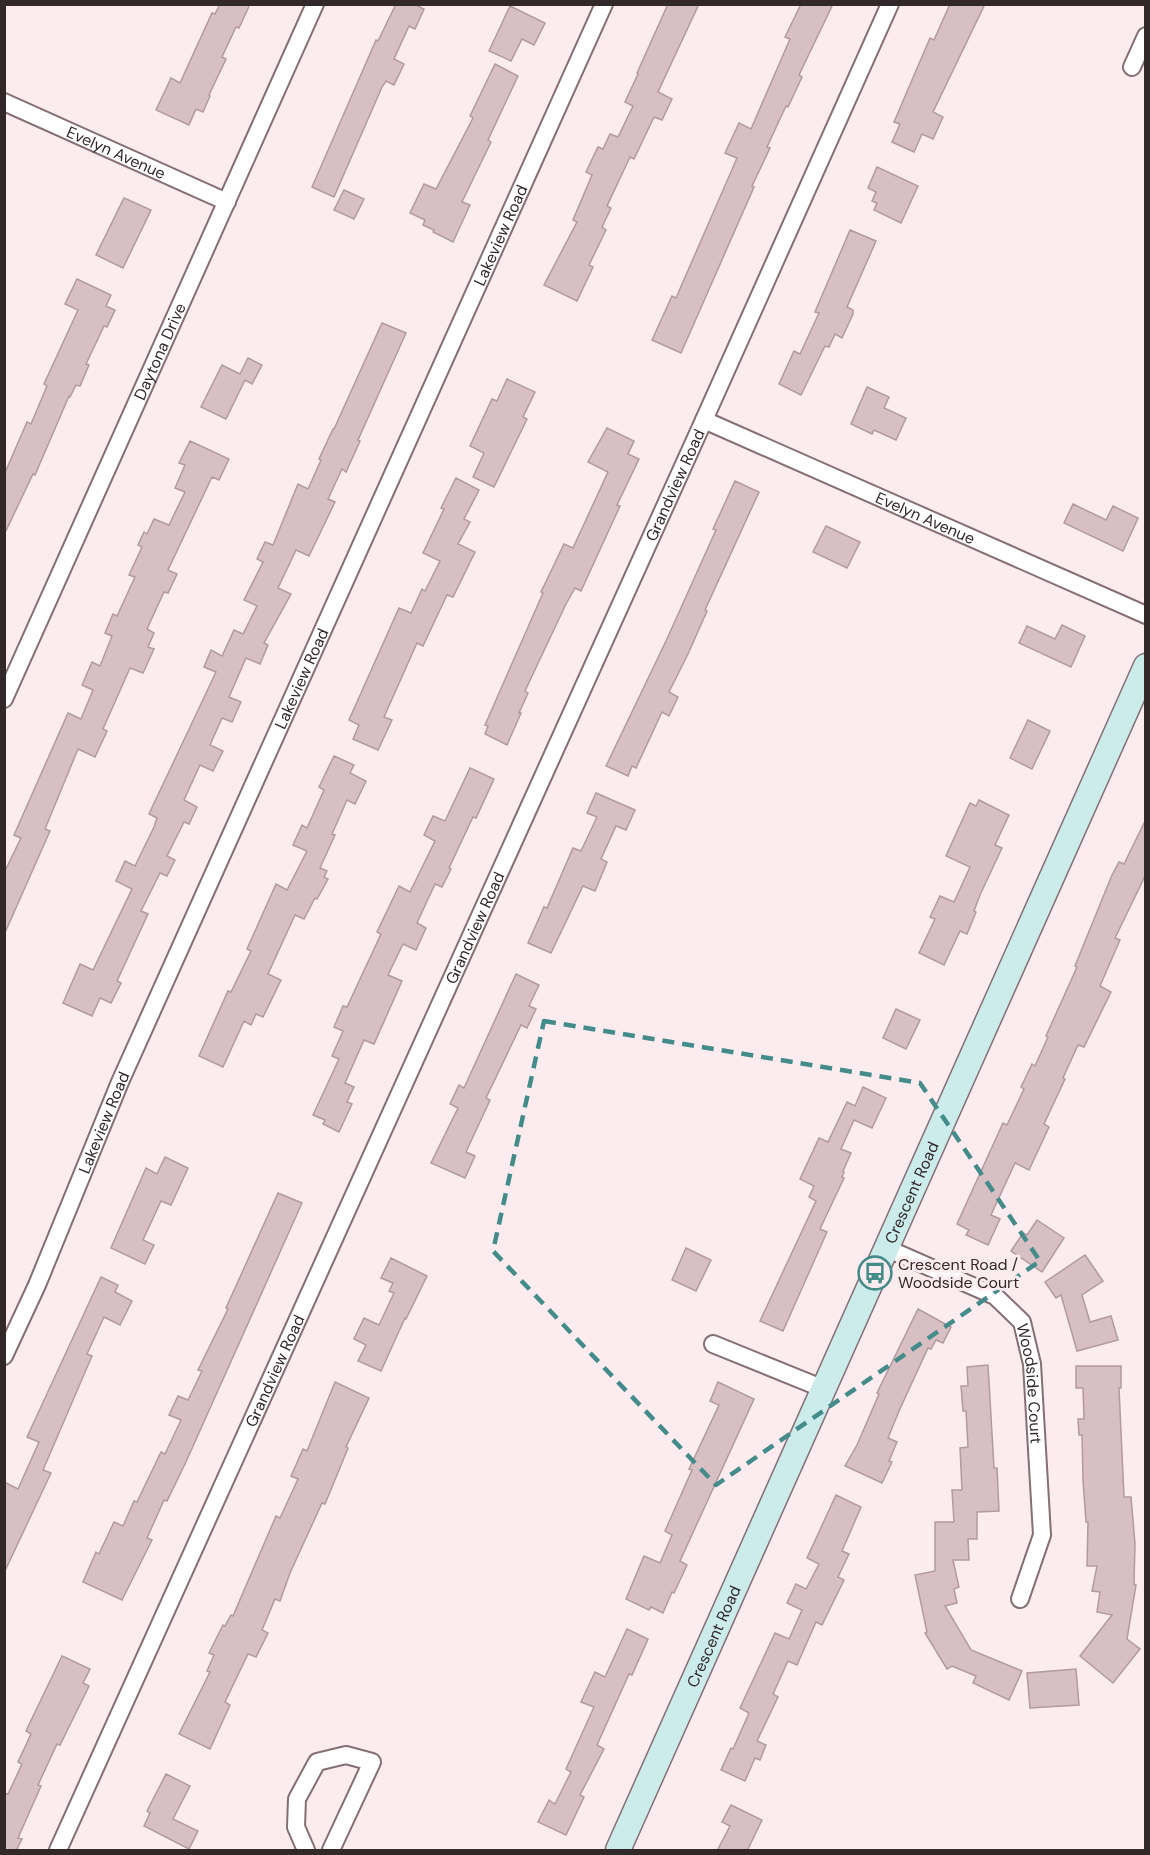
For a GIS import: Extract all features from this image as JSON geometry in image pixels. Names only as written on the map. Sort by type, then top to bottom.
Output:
[{"type":"street","name":"Daytona Drive","points":[[4,699],[315,4]]},
{"type":"street","name":"Lakeview Road","points":[[4,1356],[36,1286],[120,1082],[604,4]]},
{"type":"street","name":"Grandview Road","points":[[58,1851],[890,4]]},
{"type":"street","points":[[1132,67],[1146,36]]},
{"type":"street","name":"Evelyn Avenue","points":[[4,102],[227,202]]},
{"type":"street","name":"Evelyn Avenue","points":[[704,420],[1146,615]]},
{"type":"street","name":"Crescent Road","points":[[618,1851],[1146,666]]},
{"type":"street","name":"Woodside Court","points":[[886,1248],[995,1296],[1022,1322],[1032,1364],[1042,1534],[1020,1599]]},
{"type":"street","points":[[713,1344],[824,1389]]},
{"type":"street","points":[[306,1851],[296,1827],[297,1799],[317,1762],[346,1755],[372,1762],[331,1851]]},
{"type":"highlighted area","points":[[544,1021],[920,1083],[1040,1261],[716,1485],[493,1251]]},
{"type":"building","points":[[220,4],[250,4],[222,57],[226,59],[203,112],[196,109],[189,125],[156,110],[171,78],[180,83],[212,13],[215,14]]},
{"type":"building","points":[[396,4],[414,4],[424,9],[415,29],[409,26],[394,59],[404,64],[394,85],[386,81],[382,87],[334,197],[312,187],[376,40],[378,41]]},
{"type":"building","points":[[668,4],[699,4],[658,92],[672,99],[662,120],[654,117],[634,159],[630,157],[607,206],[611,208],[602,227],[606,230],[589,265],[593,267],[577,301],[544,285],[577,222],[573,220],[592,175],[586,172],[598,147],[603,149],[610,134],[618,137],[633,106],[625,102]]},
{"type":"building","points":[[801,4],[833,4],[799,75],[802,77],[767,147],[770,148],[752,186],[754,187],[681,353],[652,340],[672,296],[676,298],[737,158],[725,153],[739,123],[751,129],[790,39],[785,37]]},
{"type":"building","points":[[950,4],[985,4],[933,112],[943,117],[933,139],[922,134],[914,152],[892,142],[900,124],[894,122],[930,38],[934,40]]},
{"type":"building","points":[[510,6],[545,23],[534,45],[522,39],[511,61],[489,51]]},
{"type":"building","points":[[495,64],[518,76],[488,140],[491,142],[462,202],[470,205],[453,242],[433,232],[434,230],[423,225],[425,220],[410,213],[424,184],[436,189],[473,118],[470,116]]},
{"type":"building","points":[[877,167],[918,186],[901,223],[874,210],[877,203],[872,201],[876,192],[868,188]]},
{"type":"building","points":[[344,190],[364,199],[354,219],[334,210]]},
{"type":"building","points":[[124,198],[151,210],[123,268],[96,255]]},
{"type":"building","points":[[850,230],[876,241],[847,307],[853,310],[853,314],[842,338],[835,334],[829,347],[825,346],[801,395],[779,384],[794,351],[800,354],[819,313],[815,312]]},
{"type":"building","points":[[77,279],[111,295],[106,306],[115,310],[107,327],[104,326],[86,364],[89,365],[80,386],[76,385],[69,396],[35,475],[33,474],[4,535],[4,475],[27,422],[31,424],[47,386],[44,384],[78,310],[65,304]]},
{"type":"building","points":[[382,323],[406,333],[346,472],[342,469],[328,499],[335,502],[309,556],[296,550],[278,588],[291,594],[264,643],[268,645],[260,664],[246,658],[229,697],[241,702],[232,722],[222,718],[210,745],[223,751],[213,771],[200,765],[184,800],[197,807],[189,824],[184,822],[167,856],[175,860],[167,876],[160,873],[141,911],[148,914],[117,981],[121,983],[111,1003],[100,998],[92,1016],[63,1003],[80,964],[93,970],[132,889],[116,881],[125,861],[135,866],[154,827],[157,818],[149,814],[216,672],[204,667],[211,650],[222,656],[234,630],[243,634],[257,606],[244,600],[263,562],[257,559],[265,542],[273,545],[298,484],[308,489],[321,460],[319,459]]},
{"type":"building","points":[[248,358],[262,365],[252,384],[245,380],[226,419],[201,407],[222,365],[240,374]]},
{"type":"building","points":[[507,379],[535,392],[523,417],[527,419],[494,487],[473,477],[484,453],[470,446],[492,399],[497,401]]},
{"type":"building","points":[[867,387],[889,397],[884,408],[906,418],[896,440],[874,430],[872,434],[851,424]]},
{"type":"building","points":[[607,428],[634,441],[628,454],[639,459],[581,591],[575,588],[566,604],[525,691],[528,693],[507,745],[485,734],[488,726],[485,725],[543,593],[541,592],[564,544],[573,548],[608,472],[588,462]]},
{"type":"building","points":[[190,441],[229,459],[219,480],[212,477],[168,570],[177,574],[168,593],[164,592],[147,629],[154,633],[148,647],[154,649],[143,673],[130,668],[103,729],[107,731],[95,757],[78,749],[45,829],[50,831],[4,935],[4,873],[21,838],[14,835],[68,713],[81,719],[93,690],[82,685],[92,662],[100,666],[112,636],[105,633],[113,614],[117,616],[135,577],[129,575],[142,547],[138,545],[144,532],[147,534],[154,519],[169,525],[185,492],[175,488],[185,465],[179,463]]},
{"type":"building","points":[[456,478],[479,490],[464,519],[470,522],[458,544],[475,552],[453,597],[447,595],[423,646],[417,643],[384,717],[392,720],[378,750],[353,739],[359,725],[349,720],[399,608],[411,613],[422,589],[425,591],[440,561],[423,553]]},
{"type":"building","points":[[735,481],[759,492],[669,692],[678,697],[669,716],[662,712],[636,768],[632,766],[628,776],[606,766],[666,641],[716,530],[713,529]]},
{"type":"building","points":[[1073,504],[1106,520],[1113,506],[1138,518],[1123,551],[1064,523]]},
{"type":"building","points":[[826,526],[860,542],[847,568],[813,552]]},
{"type":"building","points":[[1062,625],[1085,636],[1071,667],[1019,643],[1027,626],[1055,639]]},
{"type":"building","points":[[1028,720],[1050,731],[1032,769],[1010,758]]},
{"type":"building","points":[[334,756],[354,765],[350,773],[366,781],[355,804],[347,800],[332,834],[335,835],[320,868],[327,871],[324,877],[328,879],[304,919],[295,915],[268,974],[281,980],[263,1017],[256,1014],[251,1025],[244,1021],[223,1067],[199,1056],[228,991],[231,992],[251,951],[247,949],[276,884],[287,890],[307,851],[293,845],[302,825],[307,828],[324,790],[319,787]]},
{"type":"building","points":[[470,768],[494,779],[476,818],[473,817],[442,887],[435,884],[417,923],[426,928],[416,950],[403,944],[388,975],[402,981],[374,1044],[364,1040],[345,1083],[354,1087],[347,1102],[352,1104],[339,1132],[323,1124],[325,1120],[313,1115],[339,1059],[332,1056],[343,1031],[334,1027],[343,1006],[347,1007],[381,934],[377,932],[399,886],[410,892],[435,841],[424,835],[433,816],[445,821]]},
{"type":"building","points":[[596,793],[635,810],[626,830],[616,826],[601,859],[607,862],[595,891],[583,886],[551,953],[528,943],[544,907],[547,908],[573,848],[581,851],[597,817],[587,813]]},
{"type":"building","points":[[979,800],[1009,815],[995,845],[1002,848],[980,895],[967,934],[960,931],[944,965],[919,953],[935,919],[930,917],[940,896],[954,902],[970,867],[946,856],[970,803],[976,806]]},
{"type":"building","points":[[1146,819],[1146,874],[1115,938],[1120,940],[1100,986],[1111,992],[1084,1047],[1078,1045],[1044,1124],[1049,1127],[1029,1170],[1015,1163],[991,1215],[1000,1219],[988,1245],[966,1235],[969,1230],[957,1224],[1003,1123],[1007,1125],[1024,1089],[1021,1087],[1032,1064],[1035,1066],[1048,1037],[1046,1036],[1077,967],[1075,966],[1112,875],[1119,862],[1124,864]]},
{"type":"building","points":[[516,974],[539,985],[529,1006],[536,1009],[527,1028],[521,1025],[486,1098],[490,1100],[466,1152],[475,1156],[465,1178],[431,1163],[458,1108],[450,1104],[459,1085],[464,1088]]},
{"type":"building","points":[[896,1009],[920,1020],[906,1049],[883,1038]]},
{"type":"building","points":[[863,1087],[886,1098],[872,1128],[854,1120],[841,1149],[851,1153],[843,1171],[842,1177],[844,1178],[820,1229],[827,1232],[783,1331],[760,1321],[816,1201],[809,1197],[814,1186],[800,1179],[819,1138],[828,1142],[847,1102],[855,1106]]},
{"type":"building","points":[[165,1157],[188,1168],[171,1205],[161,1201],[143,1240],[154,1245],[145,1264],[111,1248],[146,1168],[157,1174]]},
{"type":"building","points":[[278,1193],[302,1203],[185,1464],[167,1501],[164,1500],[147,1538],[152,1540],[122,1600],[83,1582],[96,1552],[99,1554],[114,1522],[123,1526],[161,1452],[165,1454],[181,1420],[169,1415],[178,1396],[188,1400],[202,1371],[198,1370],[228,1309],[226,1308]]},
{"type":"building","points":[[1037,1220],[1064,1238],[1042,1272],[1011,1251],[1023,1233],[1027,1235]]},
{"type":"building","points":[[686,1248],[711,1260],[696,1291],[672,1280]]},
{"type":"building","points":[[1085,1255],[1103,1281],[1082,1295],[1090,1322],[1111,1316],[1118,1340],[1077,1351],[1061,1295],[1056,1298],[1045,1282]]},
{"type":"building","points":[[391,1258],[427,1276],[381,1371],[358,1361],[366,1345],[354,1339],[364,1318],[379,1325],[394,1293],[389,1291],[393,1283],[381,1278]]},
{"type":"building","points":[[101,1277],[118,1285],[115,1292],[132,1301],[120,1325],[104,1317],[87,1354],[92,1356],[43,1470],[51,1473],[4,1573],[4,1482],[18,1489],[39,1442],[27,1437]]},
{"type":"building","points":[[918,1309],[951,1327],[943,1343],[936,1340],[931,1349],[928,1348],[899,1411],[888,1438],[897,1442],[889,1461],[892,1462],[882,1483],[845,1466],[857,1445],[879,1394],[877,1393]]},
{"type":"building","points":[[988,1365],[999,1511],[977,1512],[977,1539],[968,1539],[969,1560],[953,1560],[959,1587],[954,1589],[957,1603],[945,1606],[971,1650],[1022,1671],[1009,1700],[973,1683],[976,1676],[952,1666],[947,1669],[925,1633],[927,1632],[915,1575],[935,1571],[935,1522],[954,1522],[952,1490],[962,1490],[960,1448],[968,1447],[966,1411],[963,1411],[961,1386],[968,1386],[967,1367]]},
{"type":"building","points":[[1076,1366],[1121,1366],[1121,1388],[1119,1388],[1124,1497],[1131,1497],[1135,1544],[1134,1584],[1136,1585],[1127,1639],[1140,1649],[1113,1683],[1080,1656],[1112,1615],[1097,1612],[1100,1592],[1092,1591],[1097,1566],[1087,1566],[1088,1522],[1086,1522],[1083,1480],[1082,1435],[1079,1435],[1078,1419],[1084,1419],[1083,1388],[1076,1388]]},
{"type":"building","points":[[335,1382],[369,1398],[346,1447],[348,1448],[325,1504],[322,1503],[290,1573],[280,1601],[275,1599],[262,1630],[268,1633],[256,1657],[248,1654],[225,1702],[230,1705],[210,1749],[179,1734],[210,1672],[207,1671],[214,1655],[209,1653],[223,1625],[225,1626],[231,1615],[233,1616],[276,1516],[280,1518],[298,1479],[291,1476],[303,1449],[307,1451]]},
{"type":"building","points":[[718,1382],[754,1399],[680,1561],[687,1565],[674,1593],[672,1592],[663,1613],[651,1607],[649,1610],[626,1599],[644,1556],[660,1563],[672,1535],[665,1531],[692,1470],[689,1469],[719,1405],[710,1401]]},
{"type":"building","points":[[836,1495],[861,1507],[842,1551],[849,1554],[838,1577],[844,1580],[822,1625],[816,1622],[797,1665],[788,1661],[773,1694],[778,1697],[757,1741],[766,1745],[760,1760],[755,1758],[745,1781],[721,1770],[749,1713],[740,1708],[775,1633],[789,1639],[802,1610],[787,1603],[796,1584],[806,1589],[819,1564],[807,1558]]},
{"type":"building","points":[[627,1629],[648,1639],[632,1675],[629,1674],[597,1745],[604,1749],[580,1795],[584,1797],[566,1835],[538,1822],[549,1800],[555,1804],[571,1772],[566,1769],[594,1707],[581,1702],[595,1672],[605,1677]]},
{"type":"building","points":[[62,1656],[90,1669],[83,1683],[89,1686],[60,1745],[57,1744],[38,1785],[41,1786],[18,1838],[22,1839],[16,1851],[4,1851],[4,1793],[8,1794],[22,1764],[18,1762],[31,1734],[26,1731]]},
{"type":"building","points":[[1076,1669],[1079,1705],[1030,1708],[1027,1673]]},
{"type":"building","points":[[166,1774],[190,1786],[173,1819],[198,1831],[189,1849],[144,1826],[150,1813],[147,1811]]},
{"type":"building","points":[[731,1805],[762,1820],[747,1851],[717,1851],[730,1826],[722,1822]]},
{"type":"place","name":"Crescent Road / Woodside Court","points":[[875,1273]]}]
